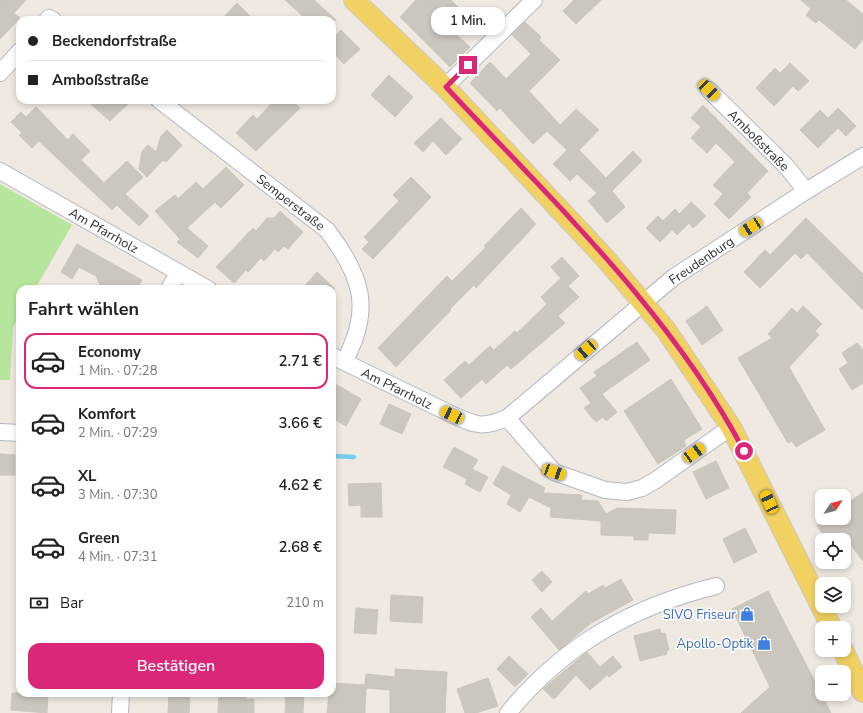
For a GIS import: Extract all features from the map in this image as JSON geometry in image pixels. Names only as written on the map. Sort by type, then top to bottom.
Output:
[{"type":"main road","points":[[354,0],[446,87],[574,224],[643,302],[688,361],[731,427],[828,621]]},
{"type":"main road","points":[[846,657],[863,692]]},
{"type":"street","points":[[446,87],[534,0]]},
{"type":"street","points":[[0,73],[16,55]]},
{"type":"street","name":"Amboßstraße","points":[[709,90],[787,167],[806,191]]},
{"type":"street","name":"Semperstraße","points":[[164,104],[327,230],[346,254],[358,282],[362,308],[355,343],[338,359]]},
{"type":"street","name":"Freudenburg","points":[[643,302],[674,277],[806,191],[863,156]]},
{"type":"street","name":"Am Pfarrholz","points":[[0,171],[200,285]]},
{"type":"street","points":[[171,285],[178,273]]},
{"type":"street","name":"Am Pfarrholz","points":[[338,359],[470,422],[488,426],[507,418],[643,302]]},
{"type":"street","points":[[507,418],[554,472],[605,490],[627,492],[642,488],[656,480],[731,427]]},
{"type":"street","points":[[0,432],[16,433]]},
{"type":"street","points":[[508,713],[564,657],[582,642],[632,614],[680,595],[716,586]]},
{"type":"street","points":[[120,713],[121,697]]},
{"type":"green space","points":[[0,184],[72,225],[37,285],[16,285],[16,322],[13,327],[10,380],[0,380]]},
{"type":"building","points":[[0,0],[26,0],[14,13],[18,16],[16,16],[16,22],[0,39]]},
{"type":"building","points":[[285,0],[314,0],[332,16],[303,16]]},
{"type":"building","points":[[416,0],[451,0],[460,9],[445,24],[470,47],[450,67],[400,17]]},
{"type":"building","points":[[574,0],[601,0],[576,24],[563,11]]},
{"type":"building","points":[[801,0],[846,0],[863,14],[863,39],[855,49],[819,20],[816,23],[806,15],[811,9]]},
{"type":"building","points":[[237,3],[250,16],[225,16]]},
{"type":"building","points":[[525,22],[541,37],[539,40],[560,60],[529,91],[560,125],[576,109],[599,130],[579,150],[606,178],[633,151],[642,161],[612,191],[625,207],[607,223],[588,201],[597,193],[577,174],[570,181],[553,164],[567,150],[547,131],[533,144],[500,108],[497,111],[470,83],[490,62],[506,79],[531,54],[512,35]]},
{"type":"building","points":[[341,30],[360,49],[344,64],[336,55],[336,35]]},
{"type":"building","points":[[790,63],[809,81],[798,91],[793,86],[774,106],[756,88],[775,68],[780,73]]},
{"type":"building","points":[[389,75],[413,97],[395,117],[371,95]]},
{"type":"building","points":[[91,104],[128,104],[110,121]]},
{"type":"building","points":[[271,104],[296,104],[300,108],[256,151],[236,133],[253,115],[257,119]]},
{"type":"building","points":[[703,105],[768,171],[747,193],[751,197],[729,219],[714,204],[723,194],[713,185],[735,162],[716,143],[707,153],[691,138],[701,127],[691,118]]},
{"type":"building","points":[[36,107],[68,140],[73,134],[90,151],[81,160],[104,183],[127,161],[143,177],[125,194],[149,216],[139,226],[117,205],[112,210],[39,141],[32,148],[19,135],[22,133],[11,122],[21,112],[26,117]]},
{"type":"building","points":[[838,108],[856,126],[846,136],[838,128],[818,148],[800,130],[820,110],[828,118]]},
{"type":"building","points":[[441,118],[462,139],[446,155],[433,141],[423,152],[414,143]]},
{"type":"building","points":[[167,130],[182,145],[166,162],[163,160],[147,177],[139,169],[142,151],[148,145],[156,152],[161,136]]},
{"type":"building","points":[[226,167],[244,185],[221,208],[215,202],[187,228],[208,246],[198,258],[177,242],[180,239],[155,211],[175,195],[178,199],[196,182],[203,189]]},
{"type":"building","points":[[411,177],[431,197],[373,259],[362,249],[369,242],[364,237],[399,201],[393,195]]},
{"type":"building","points":[[691,202],[706,216],[693,228],[689,223],[677,235],[672,230],[660,242],[646,228],[658,216],[663,221],[675,209],[679,214]]},
{"type":"building","points":[[521,208],[536,224],[476,288],[474,285],[450,309],[451,310],[396,367],[378,348],[447,276],[452,281],[486,247],[484,246]]},
{"type":"building","points":[[280,211],[303,232],[288,249],[284,246],[278,252],[275,249],[264,261],[261,258],[248,272],[246,270],[234,283],[216,267],[253,228],[256,231],[267,218],[274,218]]},
{"type":"building","points":[[806,218],[863,274],[863,310],[807,253],[801,259],[795,253],[760,288],[744,272],[765,250],[770,255]]},
{"type":"building","points":[[77,244],[142,280],[139,285],[100,285],[96,276],[79,267],[72,279],[61,272]]},
{"type":"building","points":[[562,257],[579,276],[568,286],[579,297],[558,316],[565,323],[511,369],[507,365],[486,384],[482,379],[461,398],[444,380],[465,361],[469,365],[490,346],[494,350],[515,331],[517,333],[547,304],[541,297],[561,278],[551,267]]},
{"type":"building","points":[[317,272],[331,285],[306,285]]},
{"type":"building","points":[[707,306],[723,330],[702,345],[686,321]]},
{"type":"building","points":[[803,306],[822,324],[815,331],[819,335],[789,367],[825,430],[796,447],[792,441],[788,443],[738,358],[772,338],[768,334],[792,308],[797,313]]},
{"type":"building","points":[[637,342],[650,360],[602,394],[617,412],[606,421],[603,417],[596,422],[584,408],[591,403],[580,388],[597,376],[594,372]]},
{"type":"building","points":[[857,343],[863,350],[863,383],[852,390],[839,369],[848,363],[842,353]]},
{"type":"building","points":[[671,379],[702,429],[684,440],[686,446],[658,464],[624,411]]},
{"type":"building","points":[[336,384],[361,399],[346,426],[336,420]]},
{"type":"building","points":[[389,404],[411,414],[402,434],[380,424]]},
{"type":"building","points":[[454,447],[478,460],[472,469],[488,477],[480,492],[465,484],[470,473],[467,479],[443,467]]},
{"type":"building","points":[[0,454],[15,455],[15,475],[0,475]]},
{"type":"building","points":[[716,461],[729,488],[706,499],[693,472]]},
{"type":"building","points":[[503,466],[545,488],[543,493],[582,495],[581,500],[598,501],[606,514],[617,508],[676,510],[675,534],[648,533],[648,540],[634,540],[634,536],[601,535],[601,521],[550,517],[551,508],[529,497],[520,512],[507,504],[511,495],[493,484]]},
{"type":"building","points":[[381,483],[382,517],[361,517],[361,505],[349,506],[348,484]]},
{"type":"building","points":[[863,492],[863,561],[851,545],[851,533],[822,533],[817,526],[851,525],[851,501]]},
{"type":"building","points":[[745,528],[757,552],[734,563],[723,539]]},
{"type":"building","points":[[542,571],[552,582],[542,592],[532,580]]},
{"type":"building","points":[[621,579],[633,600],[591,623],[559,650],[531,617],[541,608],[552,621],[586,591],[588,594],[603,585],[605,588]]},
{"type":"building","points":[[768,591],[815,682],[815,701],[825,701],[831,713],[741,713],[770,687],[732,609]]},
{"type":"building","points":[[391,595],[423,597],[422,623],[390,621]]},
{"type":"building","points":[[356,608],[378,610],[376,634],[354,633]]},
{"type":"building","points":[[660,629],[661,634],[665,633],[669,650],[666,651],[667,654],[640,661],[634,636]]},
{"type":"building","points":[[587,652],[607,675],[590,690],[576,675],[554,699],[543,689]]},
{"type":"building","points":[[509,656],[528,674],[515,687],[497,669]]},
{"type":"building","points":[[613,656],[622,667],[609,677],[600,667]]},
{"type":"building","points":[[395,669],[447,672],[445,713],[390,713],[390,690],[366,688],[365,713],[327,713],[329,697],[336,697],[336,683],[365,685],[366,674],[395,677]]},
{"type":"building","points":[[488,678],[498,706],[476,713],[465,713],[457,689]]},
{"type":"building","points":[[12,693],[16,693],[16,697],[48,697],[47,713],[11,710]]},
{"type":"building","points":[[169,697],[190,697],[189,713],[168,713]]},
{"type":"building","points":[[219,697],[246,697],[246,699],[254,699],[254,713],[218,713]]},
{"type":"building","points":[[286,697],[304,697],[303,713],[285,713]]},
{"type":"waterway","points":[[336,456],[354,457]]},
{"type":"place","name":"SIVO Friseur","points":[[747,614]]},
{"type":"place","name":"Apollo-Optik","points":[[764,643]]},
{"type":"route","points":[[468,65],[446,87],[604,257],[666,330],[731,427],[744,451]]}]
